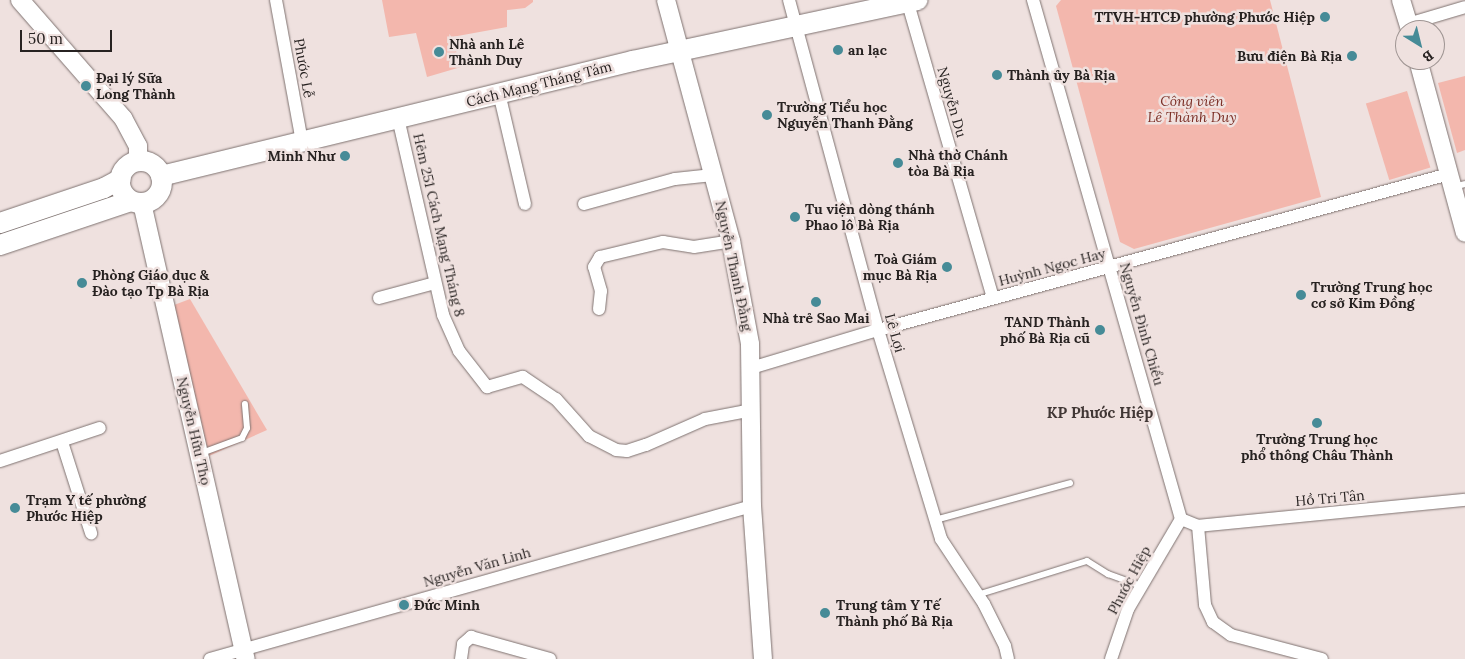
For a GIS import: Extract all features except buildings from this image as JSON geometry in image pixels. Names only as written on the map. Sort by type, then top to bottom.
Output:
[{"type":"main road","name":"Cách Mạng Tháng Tám","points":[[161,176],[499,93],[680,51],[911,1]]},
{"type":"main road","points":[[0,245],[137,202],[152,200],[160,192],[161,176],[152,165],[138,162],[127,168],[121,179],[122,191],[137,202]]},
{"type":"main road","points":[[0,222],[104,188],[121,179]]},
{"type":"street","points":[[20,0],[123,118],[138,146],[138,162]]},
{"type":"street","name":"Phước Lễ","points":[[276,0],[302,141]]},
{"type":"street","name":"Nguyễn Thanh Đằng","points":[[666,0],[731,241],[742,296],[752,368],[752,506],[763,659]]},
{"type":"street","name":"Lê Lợi","points":[[789,0],[878,330],[941,539],[978,595],[1005,646],[1008,659]]},
{"type":"street","name":"Nguyễn Đình Chiểu","points":[[1033,0],[1111,266],[1181,519]]},
{"type":"street","points":[[1401,0],[1407,20]]},
{"type":"street","name":"Nguyễn Du","points":[[911,1],[993,298]]},
{"type":"street","points":[[1429,20],[1465,7]]},
{"type":"street","points":[[1421,70],[1455,181],[1465,233]]},
{"type":"street","points":[[499,93],[525,204]]},
{"type":"street","name":"Hẻm 251 Cách Mạng Tháng 8","points":[[398,118],[435,283],[450,334],[467,363],[487,387],[524,377],[556,400],[589,436],[616,450],[627,451],[646,445],[705,418],[752,410]]},
{"type":"street","points":[[584,204],[675,179],[713,175]]},
{"type":"street","name":"Huỳnh Ngọc Hay","points":[[752,368],[878,330],[1111,266],[1455,181]]},
{"type":"street","name":"Nguyễn Hữu Thọ","points":[[137,202],[200,454],[244,655]]},
{"type":"street","points":[[600,309],[601,291],[594,267],[600,257],[663,242],[694,247],[731,241]]},
{"type":"street","points":[[379,298],[435,283]]},
{"type":"street","points":[[0,460],[62,442],[100,428]]},
{"type":"street","points":[[62,442],[91,533]]},
{"type":"street","name":"Hồ Tri Tân","points":[[1198,526],[1465,500]]},
{"type":"street","name":"Nguyễn Văn Linh","points":[[210,659],[244,655],[752,506]]},
{"type":"street","points":[[1181,519],[1198,526],[1205,605],[1213,622],[1231,635],[1322,659]]},
{"type":"street","name":"Phước Hiệp","points":[[1111,659],[1128,609],[1181,519]]},
{"type":"street","points":[[461,659],[463,644],[471,637],[550,659]]},
{"type":"lane","points":[[200,454],[242,438],[247,428],[245,404]]},
{"type":"lane","points":[[935,520],[1070,483]]},
{"type":"lane","points":[[978,595],[1087,561],[1108,574],[1141,586]]},
{"type":"green space","name":"Nhà anh Lê Thành Duy","points":[[382,0],[533,0],[533,2],[525,8],[507,10],[507,27],[452,37],[461,67],[427,77],[416,33],[389,37]]},
{"type":"green space","name":"Công viên Lê Thành Duy","points":[[1061,0],[1270,0],[1321,197],[1134,249],[1120,242],[1056,6]]},
{"type":"green space","points":[[1465,76],[1465,150],[1457,153],[1438,83]]},
{"type":"green space","points":[[1407,91],[1430,168],[1389,180],[1366,104]]},
{"type":"green space","points":[[190,299],[267,430],[209,456],[174,305]]},
{"type":"place","name":"TTVH-HTCĐ phường Phước Hiệp","points":[[1325,17]]},
{"type":"place","name":"an lạc","points":[[838,50]]},
{"type":"place","name":"Nhà anh Lê Thành Duy","points":[[439,52]]},
{"type":"place","name":"Bưu điện Bà Rịa","points":[[1352,56]]},
{"type":"place","name":"Thành ủy Bà Rịa","points":[[997,75]]},
{"type":"place","name":"Đại lý Sữa Long Thành","points":[[86,86]]},
{"type":"place","name":"Trường Tiểu học Nguyễn Thanh Đằng","points":[[767,115]]},
{"type":"place","name":"Minh Như","points":[[345,156]]},
{"type":"place","name":"Nhà thờ Chánh tòa Bà Rịa","points":[[898,163]]},
{"type":"place","name":"Tu viện dòng thánh Phao lô Bà Rịa","points":[[795,217]]},
{"type":"place","name":"Toà Giám mục Bà Rịa","points":[[947,267]]},
{"type":"place","name":"Phòng Giáo dục & Đào tạo Tp Bà Rịa","points":[[82,283]]},
{"type":"place","name":"Trường Trung học cơ sở Kim Đồng","points":[[1301,295]]},
{"type":"place","name":"Nhà trẻ Sao Mai","points":[[816,302]]},
{"type":"place","name":"TAND Thành phố Bà Rịa cũ","points":[[1100,330]]},
{"type":"place","name":"Trường Trung học phổ thông Châu Thành","points":[[1317,423]]},
{"type":"place","name":"Trạm Y tế phường Phước Hiệp","points":[[15,508]]},
{"type":"place","name":"Đức Minh","points":[[404,605]]},
{"type":"place","name":"Trung tâm Y Tế Thành phố Bà Rịa","points":[[825,613]]},
{"type":"district","name":"KP Phước Hiệp","points":[[1100,413]]}]
